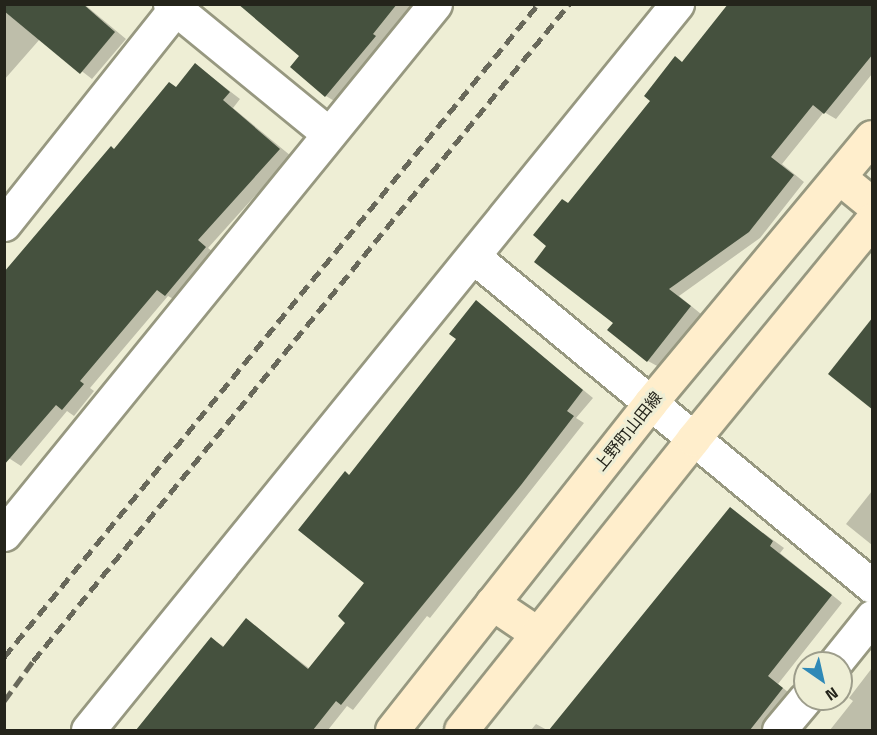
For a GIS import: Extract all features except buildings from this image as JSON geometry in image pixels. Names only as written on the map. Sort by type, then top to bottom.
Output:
[{"type":"street","points":[[4,534],[435,4]]},
{"type":"street","points":[[88,730],[677,4]]},
{"type":"street","points":[[4,224],[175,6],[329,135]]},
{"type":"street","name":"上野町山田線","points":[[392,730],[650,403],[873,137]]},
{"type":"street","points":[[838,177],[873,204]]},
{"type":"street","points":[[461,730],[693,439],[873,220]]},
{"type":"street","points":[[474,257],[873,586]]},
{"type":"street","points":[[492,603],[538,634]]},
{"type":"street","points":[[845,651],[873,617]]},
{"type":"street","points":[[779,730],[795,711]]},
{"type":"railway","points":[[4,657],[538,4]]},
{"type":"railway","points":[[4,701],[33,661],[569,4]]}]
